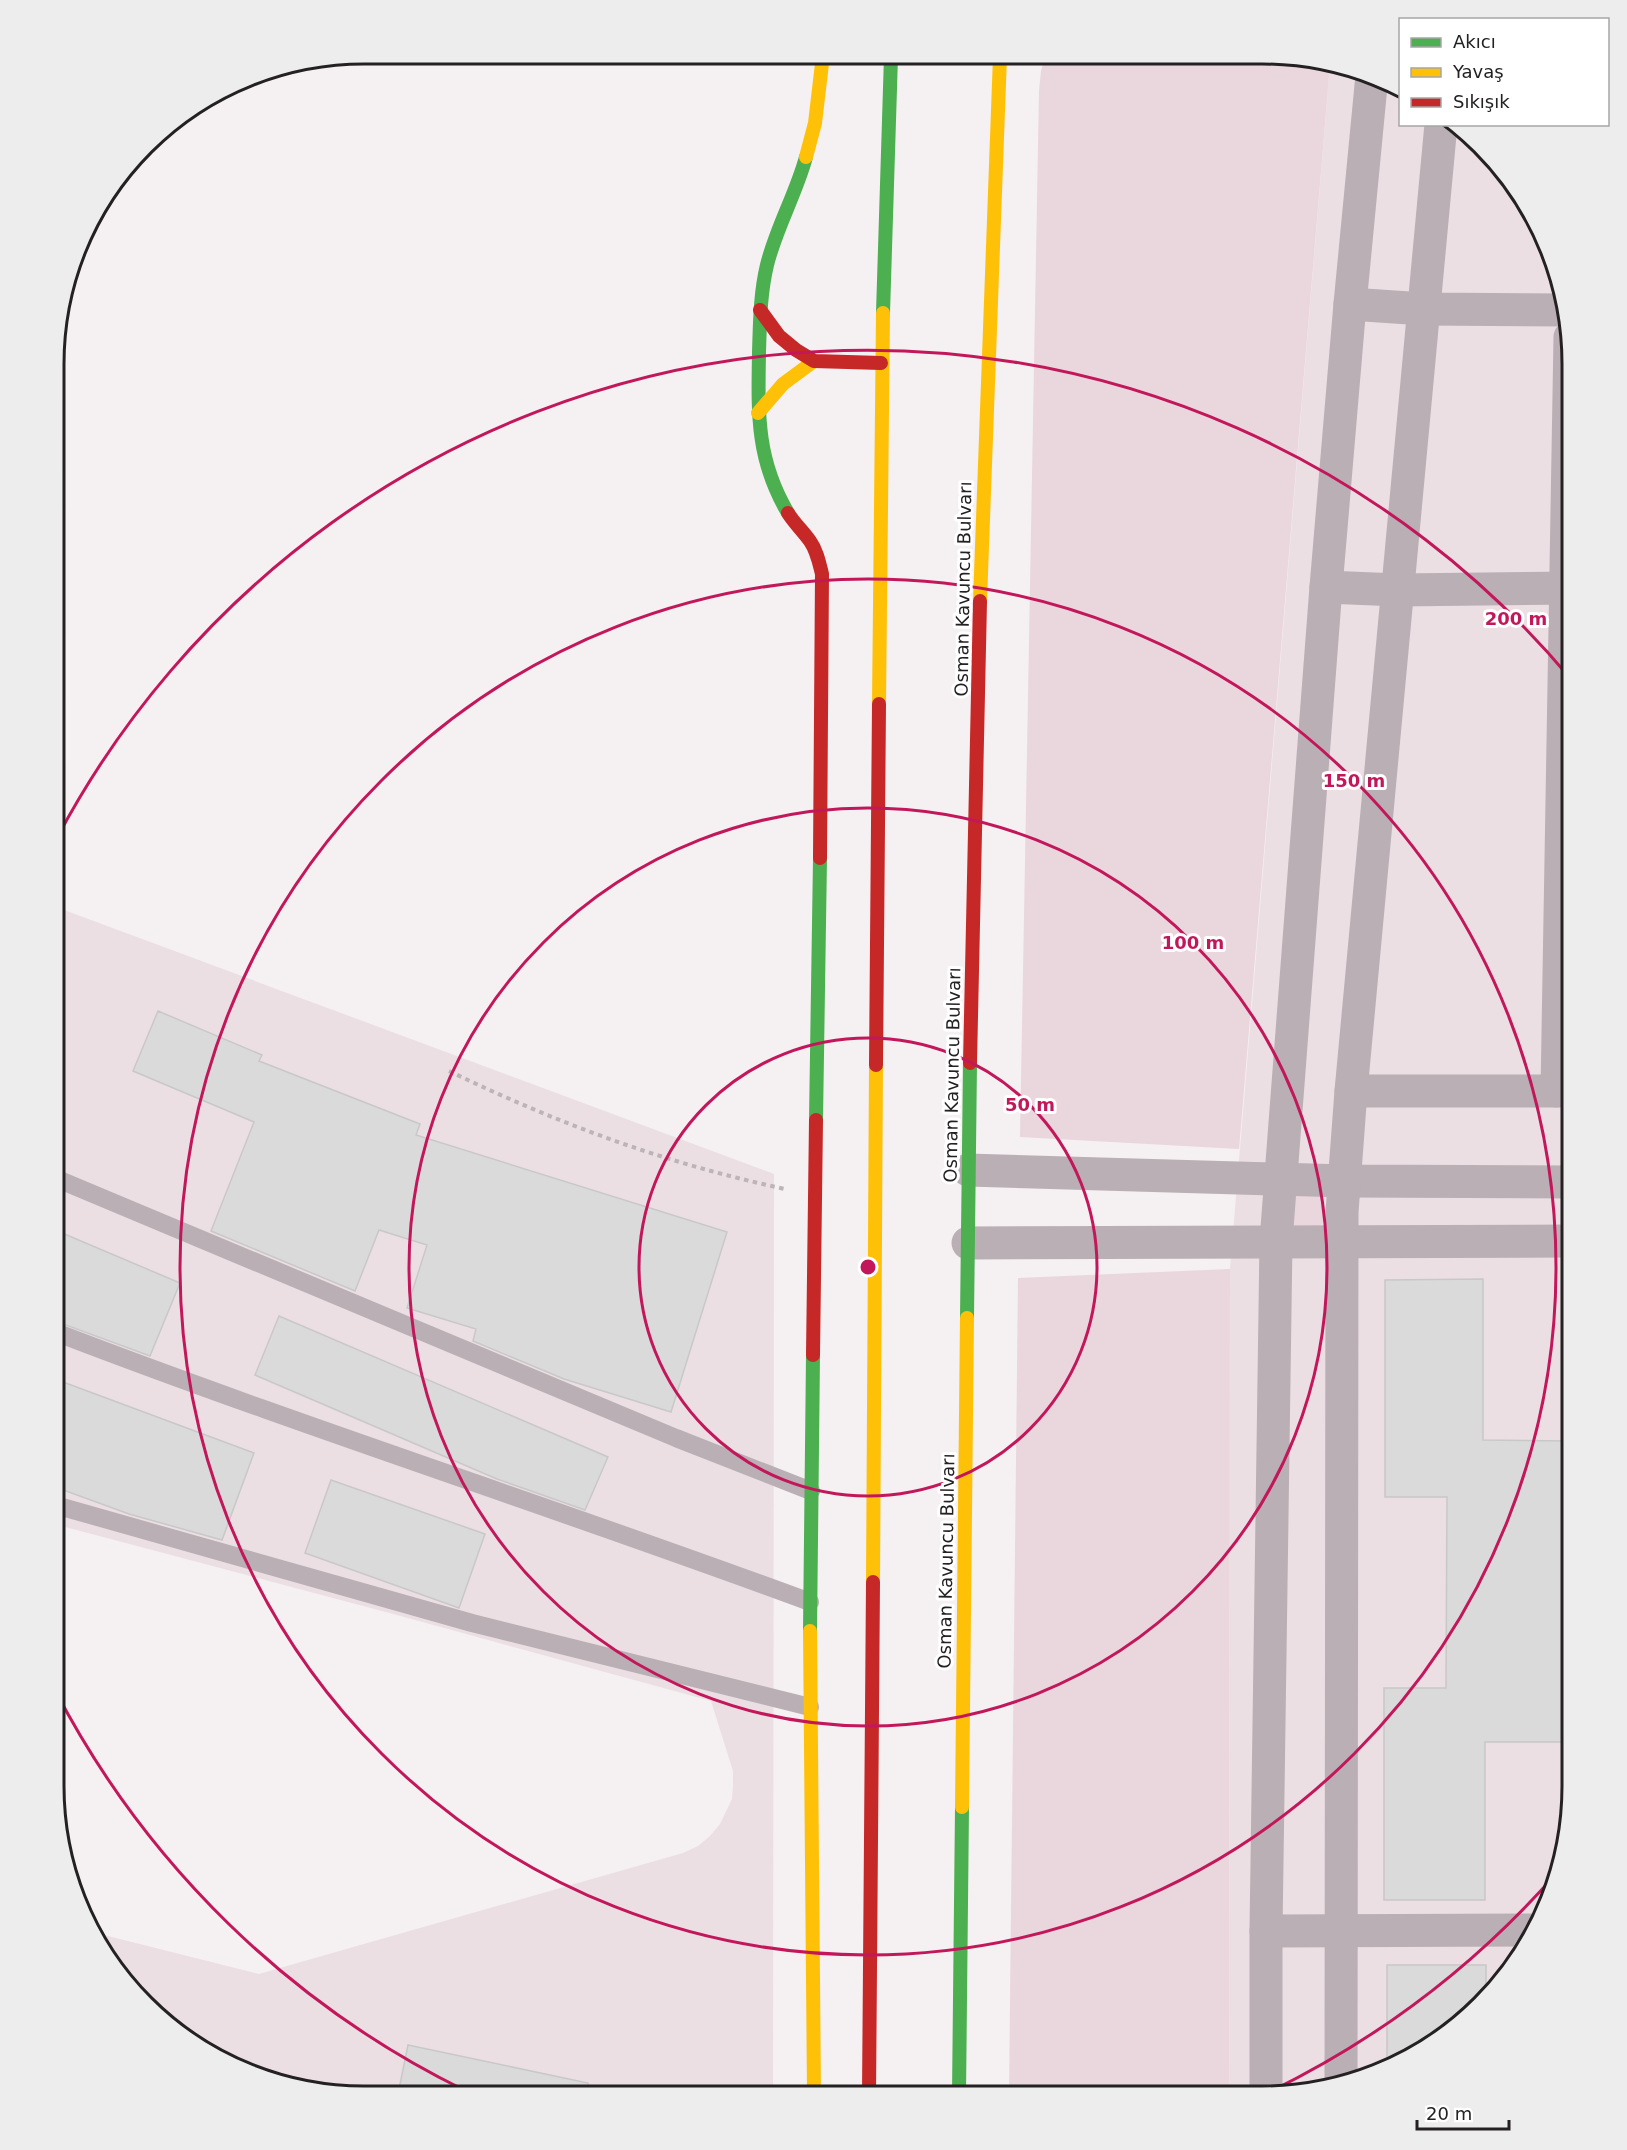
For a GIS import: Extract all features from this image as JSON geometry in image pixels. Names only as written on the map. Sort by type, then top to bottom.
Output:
[{"type":"main road","points":[[814,2086],[810,1602],[822,574],[818,557],[810,542],[795,524],[772,483],[760,437],[758,413],[760,310],[767,265],[804,164],[815,123],[822,64]]},
{"type":"main road","points":[[868,2086],[881,363],[891,64]]},
{"type":"main road","name":"Osman Kavuncu Bulvarı","points":[[959,2086],[971,984],[988,316],[1000,64]]},
{"type":"main road","points":[[760,310],[779,336],[814,361],[881,363]]},
{"type":"main road","points":[[758,413],[783,382],[814,361]]},
{"type":"street","points":[[1266,2086],[1266,1931],[1276,1241],[1279,1178],[1326,587],[1371,84]]},
{"type":"street","points":[[1341,2075],[1344,1181],[1441,126]]},
{"type":"street","points":[[1350,304],[1424,309],[1558,310]]},
{"type":"street","points":[[1326,587],[1398,590],[1562,588]]},
{"type":"street","points":[[1351,1090],[1562,1091]]},
{"type":"street","points":[[968,1170],[1344,1181],[1562,1182]]},
{"type":"street","points":[[968,1243],[1562,1241]]},
{"type":"street","points":[[1266,1931],[1525,1930]]},
{"type":"lane","points":[[64,1182],[676,1438],[811,1491]]},
{"type":"lane","points":[[64,1335],[160,1372],[642,1540],[810,1602]]},
{"type":"lane","points":[[64,1508],[472,1623],[810,1707]]},
{"type":"path","points":[[449,1071],[555,1120],[610,1140],[677,1162],[815,1195]]},
{"type":"shaded area","points":[[1043,64],[1263,64],[1302,67],[1329,72],[1239,1149],[1020,1137]]},
{"type":"shaded area","points":[[1329,72],[1359,80],[1399,97],[1399,126],[1445,126],[1475,152],[1501,182],[1532,232],[1547,268],[1560,325],[1562,345],[1562,1805],[1557,1844],[1540,1901],[1512,1952],[1475,1998],[1429,2035],[1378,2063],[1321,2080],[1263,2086],[1229,2086],[1230,1269]]},
{"type":"shaded area","points":[[64,910],[774,1174],[773,2086],[364,2086],[306,2080],[249,2063],[214,2045],[182,2024],[152,1998],[126,1968],[105,1935],[259,1974],[683,1853],[698,1846],[720,1824],[732,1799],[733,1771],[711,1701],[64,1527]]},
{"type":"shaded area","points":[[1317,1193],[1325,1206],[1324,1221],[1315,1229],[1296,1232],[1283,1203],[1286,1197]]},
{"type":"shaded area","points":[[1230,1269],[1229,2086],[1009,2086],[1018,1278]]},
{"type":"building","points":[[158,1011],[262,1055],[259,1061],[420,1124],[416,1135],[727,1232],[671,1412],[564,1379],[473,1341],[476,1329],[407,1308],[427,1245],[379,1230],[355,1291],[211,1231],[254,1122],[133,1071]]},
{"type":"building","points":[[64,1234],[180,1283],[150,1356],[64,1324]]},
{"type":"building","points":[[1483,1279],[1483,1440],[1562,1441],[1562,1742],[1485,1742],[1485,1900],[1384,1900],[1384,1688],[1446,1688],[1447,1497],[1385,1497],[1385,1280]]},
{"type":"building","points":[[279,1316],[608,1457],[585,1510],[497,1479],[255,1375]]},
{"type":"building","points":[[64,1382],[254,1453],[222,1540],[129,1514],[64,1490]]},
{"type":"building","points":[[331,1480],[485,1534],[459,1608],[305,1553]]},
{"type":"building","points":[[1387,1965],[1486,1965],[1486,1985],[1475,1998],[1445,2024],[1387,2059]]},
{"type":"building","points":[[408,2045],[588,2083],[588,2086],[400,2086]]},
{"type":"traffic: fast","points":[[883,313],[891,64]]},
{"type":"traffic: fast","points":[[788,513],[770,474],[761,435],[759,416],[760,319],[767,265],[806,157]]},
{"type":"traffic: fast","points":[[816,1120],[820,858]]},
{"type":"traffic: fast","points":[[967,1318],[970,1063]]},
{"type":"traffic: fast","points":[[810,1631],[813,1355]]},
{"type":"traffic: fast","points":[[959,2086],[962,1807]]},
{"type":"traffic: slow","points":[[806,157],[815,123],[822,64]]},
{"type":"traffic: slow","points":[[980,601],[1000,64]]},
{"type":"traffic: slow","points":[[879,704],[883,313]]},
{"type":"traffic: slow","points":[[758,413],[783,384],[814,361]]},
{"type":"traffic: slow","points":[[873,1582],[876,1065]]},
{"type":"traffic: slow","points":[[962,1807],[967,1318]]},
{"type":"traffic: slow","points":[[810,1631],[814,2086]]},
{"type":"traffic: jam","points":[[760,310],[779,336],[814,361],[881,363]]},
{"type":"traffic: jam","points":[[788,513],[812,545],[822,574],[820,858]]},
{"type":"traffic: jam","points":[[970,1063],[980,601]]},
{"type":"traffic: jam","points":[[876,1065],[879,704]]},
{"type":"traffic: jam","points":[[813,1355],[816,1120]]},
{"type":"traffic: jam","points":[[869,2086],[873,1582]]}]
